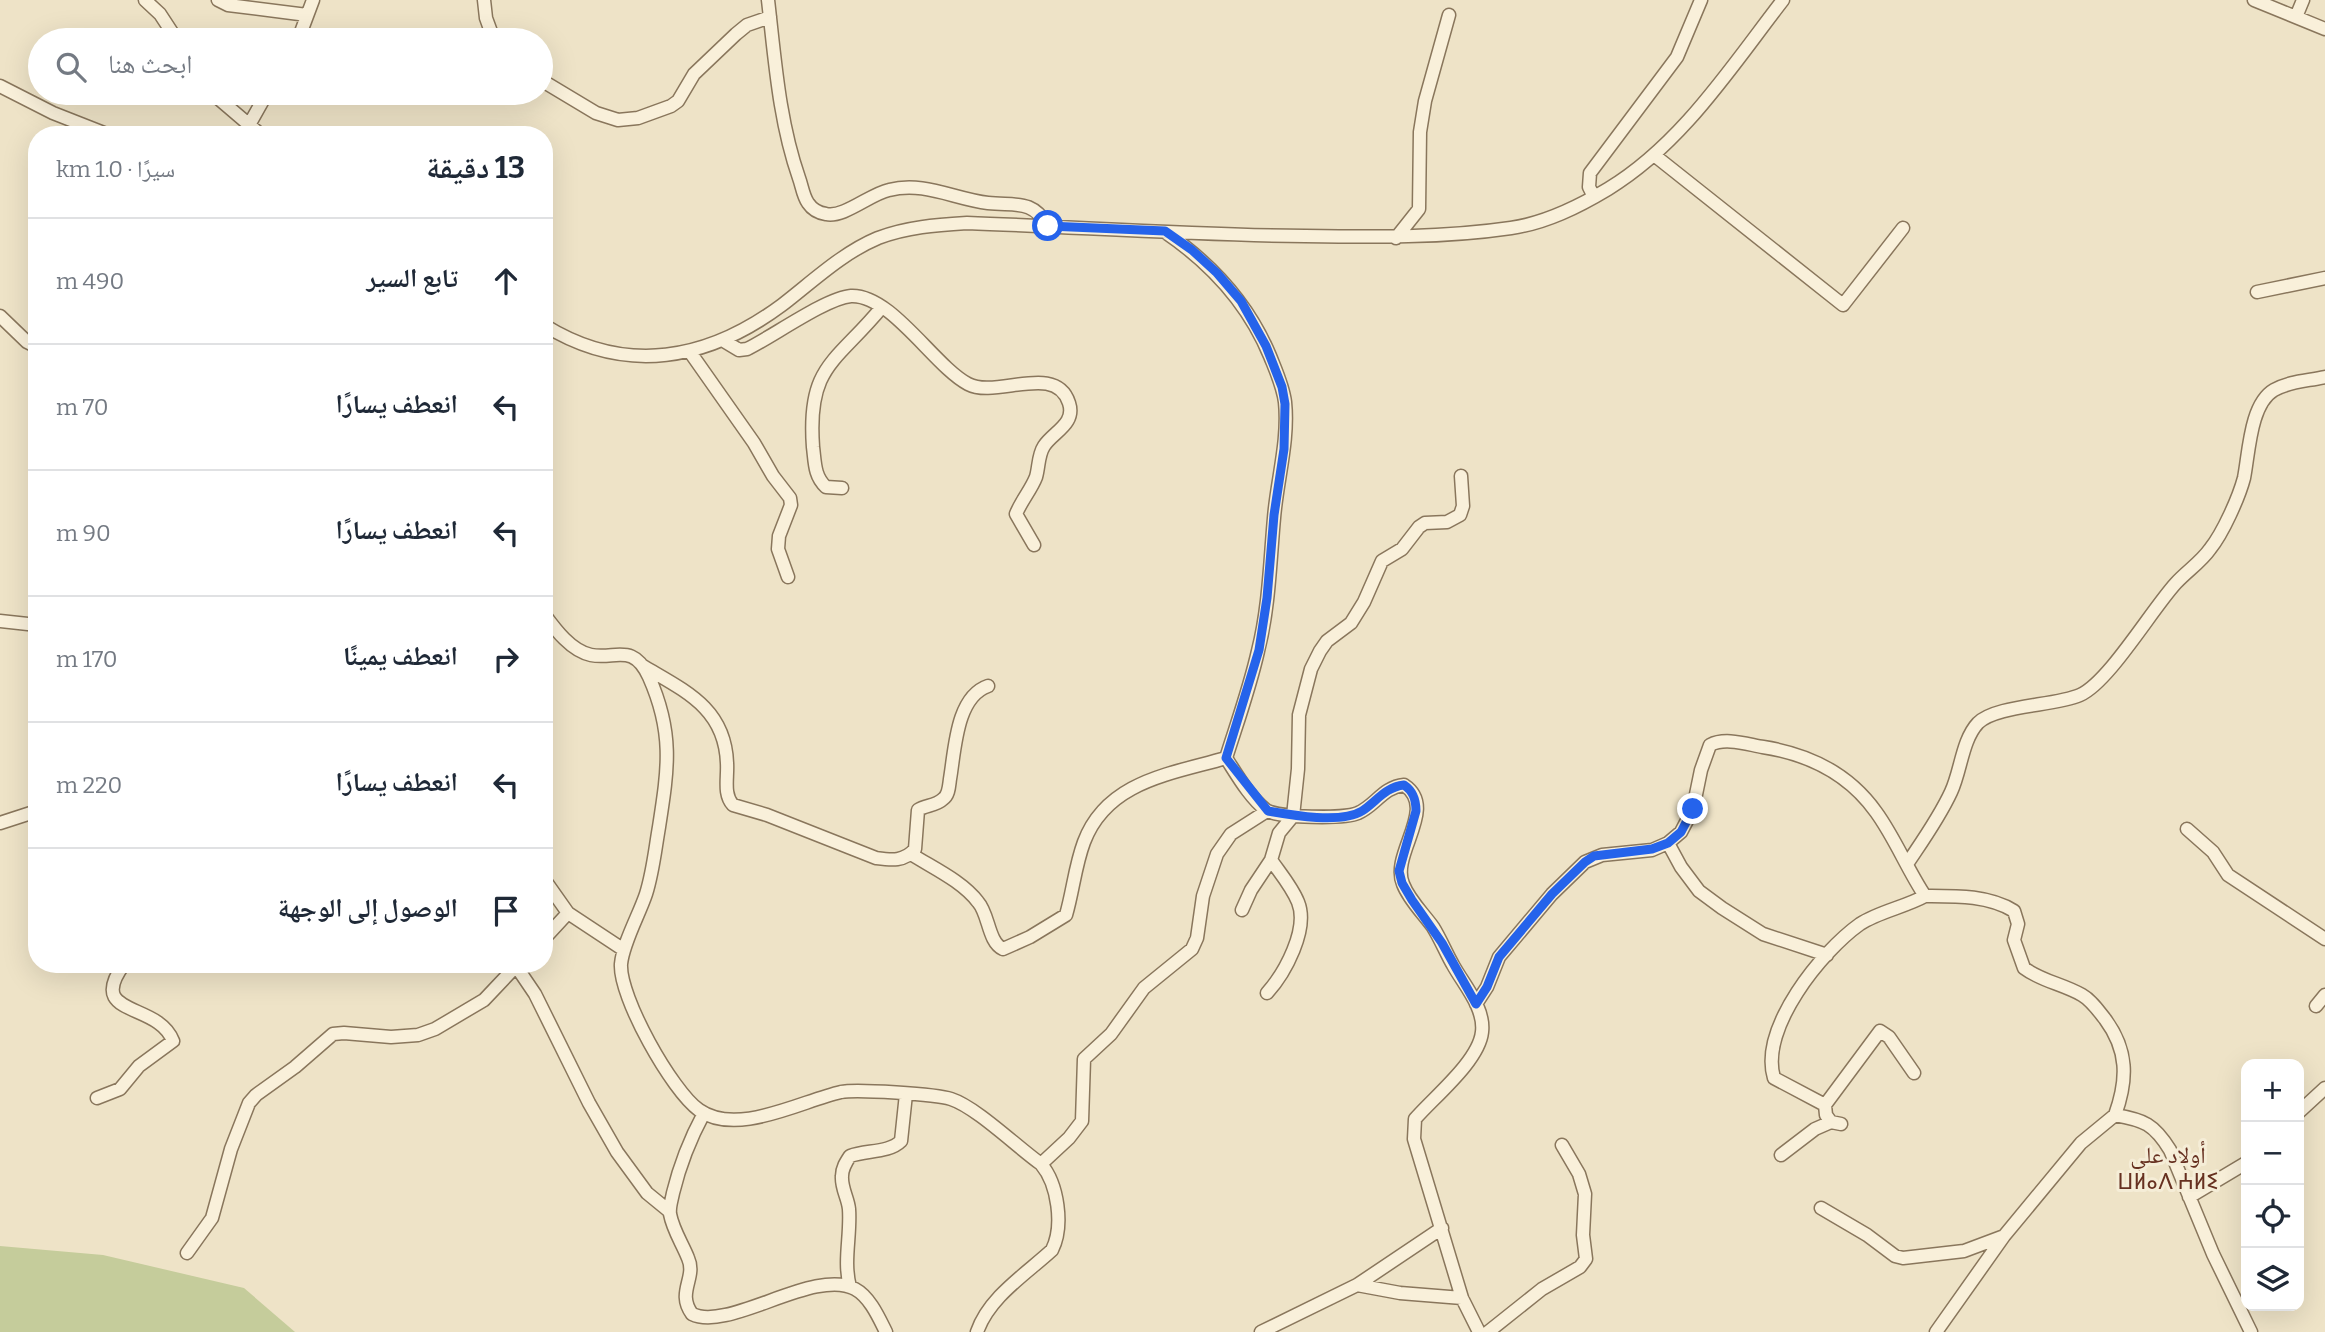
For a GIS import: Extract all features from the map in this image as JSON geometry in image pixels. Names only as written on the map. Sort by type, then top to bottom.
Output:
[{"type":"street","points":[[145,0],[160,14],[169,28]]},
{"type":"street","points":[[218,0],[228,5],[307,15]]},
{"type":"street","points":[[302,28],[313,0]]},
{"type":"street","points":[[484,0],[490,28]]},
{"type":"street","points":[[768,0],[785,130],[808,204],[815,210],[830,215],[843,212],[870,196],[888,190],[921,187],[984,202],[1029,206],[1041,214],[1048,226]]},
{"type":"street","points":[[1594,197],[1588,180],[1590,173],[1677,57],[1701,0]]},
{"type":"street","points":[[553,329],[601,351],[627,356],[690,352],[724,341],[778,307],[854,251],[876,239],[902,230],[933,225],[967,223],[1237,235],[1396,237],[1512,228],[1545,220],[1611,187],[1654,155],[1682,127],[1783,0]]},
{"type":"street","points":[[2254,0],[2325,29]]},
{"type":"street","points":[[2296,17],[2304,0]]},
{"type":"street","points":[[1396,237],[1419,209],[1420,131],[1425,101],[1449,15]]},
{"type":"street","points":[[553,87],[596,113],[618,120],[638,118],[678,101],[694,74],[736,34],[747,25],[770,17]]},
{"type":"street","points":[[0,86],[28,100]]},
{"type":"street","points":[[37,105],[86,126]]},
{"type":"street","points":[[226,105],[249,125],[260,105]]},
{"type":"street","points":[[1654,155],[1843,304],[1903,228]]},
{"type":"street","points":[[1165,231],[1192,250],[1217,273],[1241,301],[1266,346],[1282,387],[1285,404],[1284,449],[1259,650],[1226,758]]},
{"type":"street","points":[[2257,292],[2325,278]]},
{"type":"street","points":[[724,341],[739,350],[747,349],[843,298],[856,297],[881,307],[904,324],[959,378],[969,384],[984,388],[1053,384],[1063,392],[1070,406],[1066,423],[1043,447],[1036,478],[1016,514],[1034,545]]},
{"type":"street","points":[[842,488],[826,487],[816,473],[813,401],[829,365],[881,307]]},
{"type":"street","points":[[0,316],[28,342]]},
{"type":"street","points":[[690,352],[790,498],[791,505],[779,536],[778,549],[788,577]]},
{"type":"street","points":[[1906,864],[1935,824],[1952,790],[1971,735],[1979,722],[1994,715],[2081,694],[2098,680],[2176,583],[2210,549],[2225,524],[2244,480],[2252,433],[2264,398],[2286,384],[2325,377]]},
{"type":"street","points":[[1242,910],[1270,860],[1279,833],[1293,816],[1298,769],[1299,715],[1311,669],[1327,642],[1351,623],[1364,602],[1382,561],[1402,549],[1425,523],[1447,522],[1460,515],[1463,506],[1461,476]]},
{"type":"street","points":[[0,621],[28,624]]},
{"type":"street","points":[[553,626],[589,655],[621,653],[694,697],[707,709],[720,726],[727,758],[727,790],[733,805],[767,814],[876,858],[900,859],[911,853],[916,844],[916,813],[921,807],[938,803],[947,794],[961,720],[973,693],[988,686]]},
{"type":"street","points":[[640,664],[648,675],[666,731],[668,770],[651,879],[624,950],[622,978],[627,996],[655,1051],[677,1086],[688,1101],[712,1118],[739,1120],[768,1115],[842,1092],[949,1097],[961,1102],[1041,1164],[1054,1189],[1058,1212],[1056,1241],[1052,1250],[991,1306],[981,1320],[977,1332]]},
{"type":"street","points":[[1476,1004],[1487,987],[1499,957],[1552,894],[1585,862],[1594,856],[1652,849],[1668,843],[1681,832],[1693,809],[1706,750],[1714,743],[1729,741],[1793,752],[1838,775],[1857,790],[1876,812],[1925,896]]},
{"type":"street","points":[[1226,758],[1268,811],[1293,816],[1351,816],[1393,787],[1404,785],[1409,788],[1416,802],[1416,811],[1399,871],[1402,883],[1442,943],[1476,1004],[1483,1028],[1481,1039],[1469,1060],[1415,1119],[1414,1139],[1462,1298],[1479,1332]]},
{"type":"street","points":[[911,853],[971,893],[981,905],[997,945],[1003,949],[1040,932],[1066,915],[1084,841],[1094,824],[1120,794],[1150,780],[1226,758]]},
{"type":"street","points":[[1041,1164],[1080,1125],[1083,1116],[1084,1059],[1111,1034],[1144,988],[1192,949],[1197,938],[1203,897],[1217,853],[1231,834],[1268,811]]},
{"type":"street","points":[[0,823],[28,814]]},
{"type":"street","points":[[2187,829],[2213,852],[2228,875],[2325,939]]},
{"type":"street","points":[[1668,843],[1681,867],[1699,891],[1722,908],[1763,934],[1827,955]]},
{"type":"street","points":[[1267,993],[1287,968],[1296,940],[1300,913],[1298,901],[1270,860]]},
{"type":"street","points":[[553,892],[568,913],[624,950]]},
{"type":"street","points":[[1825,1105],[1777,1080],[1773,1072],[1775,1043],[1782,1019],[1815,967],[1860,925],[1925,896],[1969,897],[1997,903],[2014,911],[2018,924],[2014,940],[2024,968],[2084,996],[2116,1034],[2124,1069],[2122,1094],[2115,1115],[2081,1143],[2004,1236],[1936,1332]]},
{"type":"street","points":[[553,929],[568,913]]},
{"type":"street","points":[[96,1098],[120,1089],[139,1066],[173,1041],[161,1023],[153,1017],[121,1004],[114,997],[113,985],[119,973]]},
{"type":"street","points":[[187,1253],[212,1217],[231,1149],[249,1103],[256,1095],[295,1067],[333,1034],[391,1037],[418,1035],[435,1030],[484,1000],[509,973]]},
{"type":"street","points":[[522,973],[617,1152],[647,1193],[669,1211]]},
{"type":"street","points":[[2316,1006],[2325,995]]},
{"type":"street","points":[[1781,1155],[1800,1139],[1836,1123],[1826,1115],[1825,1105],[1878,1031],[1883,1031],[1889,1037],[1913,1073]]},
{"type":"street","points":[[2304,1107],[2325,1088]]},
{"type":"street","points":[[850,1287],[846,1266],[849,1213],[842,1186],[844,1167],[850,1156],[898,1144],[901,1140],[906,1094]]},
{"type":"street","points":[[704,1113],[684,1152],[669,1211],[691,1268],[684,1293],[690,1311],[699,1322],[718,1328]]},
{"type":"street","points":[[2115,1115],[2149,1124],[2161,1135],[2170,1150],[2213,1254],[2252,1332]]},
{"type":"street","points":[[1488,1332],[1542,1289],[1580,1267],[1586,1259],[1583,1235],[1585,1194],[1579,1174],[1562,1145]]},
{"type":"street","points":[[2189,1197],[2241,1166]]},
{"type":"street","points":[[1822,1208],[1867,1235],[1895,1256],[1903,1258],[1964,1251],[2004,1236]]},
{"type":"street","points":[[1261,1332],[1357,1285],[1442,1228]]},
{"type":"street","points":[[1357,1285],[1399,1293],[1462,1298]]},
{"type":"street","points":[[758,1320],[788,1303],[826,1290],[850,1287],[864,1297],[886,1332]]},
{"type":"green space","points":[[0,1246],[103,1255],[244,1288],[295,1332],[0,1332]]},
{"type":"district","name":"أولاد علي ⵡⵍⴰⴷ ⵄⵍⵉ","points":[[2168,1168]]},
{"type":"route","points":[[1048,226],[1165,231],[1192,250],[1217,273],[1253,320],[1282,387],[1285,404],[1284,449],[1259,650],[1226,758],[1246,787],[1268,811],[1293,816],[1351,816],[1363,810],[1386,790],[1397,785],[1409,788],[1416,802],[1416,811],[1399,871],[1402,883],[1431,925],[1476,1004],[1487,987],[1499,957],[1552,894],[1585,862],[1594,856],[1652,849],[1668,843],[1681,832],[1693,809]]}]
